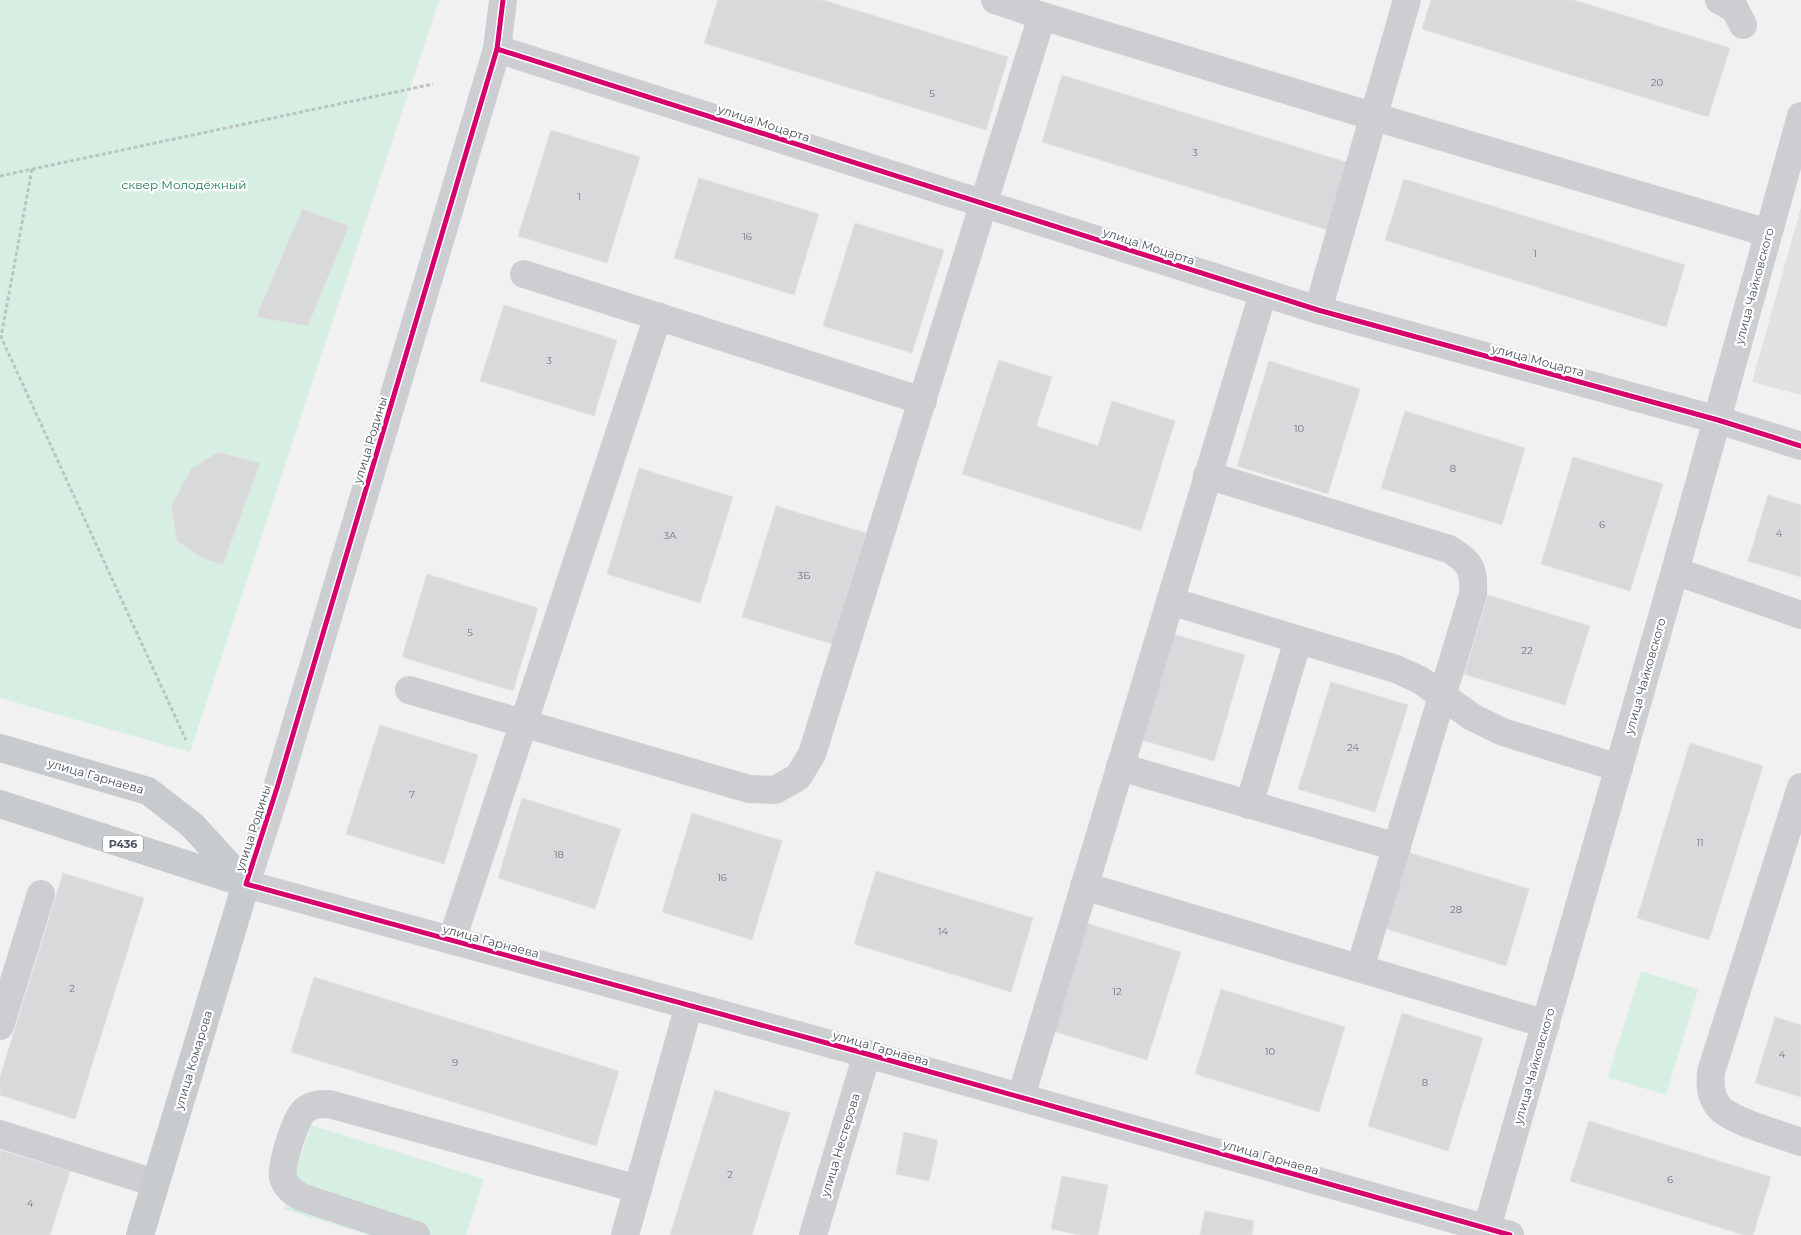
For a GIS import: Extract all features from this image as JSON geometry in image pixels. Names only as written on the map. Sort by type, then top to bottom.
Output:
[{"type":"main road","name":"улица Гарнаева","points":[[0,748],[148,791],[192,825],[246,884]]},
{"type":"main road","name":"улица Гарнаева","points":[[0,804],[246,884]]},
{"type":"main road","name":"улица Комарова","points":[[140,1235],[246,884]]},
{"type":"street","name":"улица Родины","points":[[246,884],[277,788],[497,48],[503,0]]},
{"type":"street","points":[[995,0],[1375,117],[1768,233]]},
{"type":"street","points":[[1318,310],[1408,0]]},
{"type":"street","points":[[1719,0],[1735,10],[1743,25]]},
{"type":"street","points":[[409,690],[748,790],[775,790],[798,777],[812,754],[1042,16]]},
{"type":"street","name":"улица Моцарта","points":[[497,48],[1318,310],[1718,420],[1801,446]]},
{"type":"street","name":"улица Чайковского","points":[[1494,1233],[1546,1024],[1718,420],[1801,116]]},
{"type":"street","points":[[524,274],[923,401]]},
{"type":"street","points":[[1021,1098],[1263,293]]},
{"type":"street","points":[[452,940],[658,316]]},
{"type":"street","points":[[1208,475],[1449,549],[1465,559],[1474,576],[1473,594],[1360,968]]},
{"type":"street","points":[[1675,571],[1801,615]]},
{"type":"street","points":[[1170,601],[1396,669],[1420,680],[1472,717],[1503,732],[1619,768]]},
{"type":"street","points":[[1249,804],[1298,640]]},
{"type":"street","points":[[1120,767],[1397,847]]},
{"type":"street","points":[[1801,787],[1711,1072],[1710,1090],[1718,1106],[1734,1117],[1801,1142]]},
{"type":"street","name":"улица Гарнаева","points":[[246,884],[867,1054],[1494,1233]]},
{"type":"street","points":[[1084,886],[1546,1024]]},
{"type":"street","points":[[0,1026],[41,894]]},
{"type":"street","points":[[625,1235],[689,1005]]},
{"type":"street","name":"улица Нестерова","points":[[813,1235],[867,1054]]},
{"type":"street","points":[[416,1235],[301,1197],[289,1190],[284,1178],[284,1164],[297,1121],[304,1110],[316,1104],[329,1104],[638,1189]]},
{"type":"street","points":[[0,1134],[155,1183]]},
{"type":"path","points":[[0,176],[433,84]]},
{"type":"path","points":[[32,169],[2,337],[186,740]]},
{"type":"shaded area","points":[[1801,207],[1801,395],[1752,382]]},
{"type":"green space","name":"сквер Молодёжный","points":[[0,0],[439,0],[190,752],[0,698]]},
{"type":"green space","points":[[1641,971],[1698,989],[1666,1095],[1608,1077]]},
{"type":"green space","points":[[311,1125],[484,1179],[466,1235],[367,1235],[284,1209]]},
{"type":"building","points":[[718,0],[823,0],[1008,57],[986,130],[704,43]]},
{"type":"building","points":[[1431,0],[1574,0],[1730,48],[1708,117],[1422,29]]},
{"type":"building","points":[[1062,75],[1349,163],[1328,230],[1042,142]]},
{"type":"building","points":[[551,130],[640,157],[607,263],[518,236]]},
{"type":"building","points":[[699,178],[819,214],[794,295],[674,258]]},
{"type":"building","points":[[1404,179],[1685,265],[1666,327],[1385,240]]},
{"type":"building","points":[[302,209],[349,226],[308,326],[256,317]]},
{"type":"building","points":[[855,223],[944,250],[912,353],[823,326]]},
{"type":"building","points":[[504,305],[617,340],[594,416],[480,381]]},
{"type":"building","points":[[999,360],[1052,377],[1036,426],[1098,446],[1112,401],[1175,421],[1141,531],[962,474]]},
{"type":"building","points":[[1269,361],[1360,389],[1328,494],[1237,466]]},
{"type":"building","points":[[1405,411],[1525,448],[1502,525],[1381,488]]},
{"type":"building","points":[[218,452],[260,463],[223,565],[202,558],[177,541],[171,506],[191,469]]},
{"type":"building","points":[[1573,457],[1663,484],[1630,591],[1541,564]]},
{"type":"building","points":[[639,468],[733,497],[700,603],[607,574]]},
{"type":"building","points":[[1768,495],[1801,505],[1801,577],[1748,561]]},
{"type":"building","points":[[776,506],[866,533],[832,644],[742,617]]},
{"type":"building","points":[[427,574],[538,608],[513,691],[402,657]]},
{"type":"building","points":[[1488,595],[1590,626],[1565,705],[1464,674]]},
{"type":"building","points":[[1173,634],[1245,655],[1214,761],[1142,740]]},
{"type":"building","points":[[1331,682],[1408,705],[1375,812],[1298,789]]},
{"type":"building","points":[[380,725],[478,755],[444,864],[346,834]]},
{"type":"building","points":[[1690,743],[1763,766],[1709,940],[1637,918]]},
{"type":"building","points":[[522,798],[621,829],[595,909],[498,878]]},
{"type":"building","points":[[692,813],[782,841],[752,940],[662,912]]},
{"type":"building","points":[[1407,852],[1529,889],[1506,966],[1384,928]]},
{"type":"building","points":[[876,871],[1033,918],[1011,992],[854,944]]},
{"type":"building","points":[[63,873],[144,898],[75,1119],[0,1095],[0,1077]]},
{"type":"building","points":[[1086,923],[1181,952],[1147,1060],[1053,1031]]},
{"type":"building","points":[[314,977],[619,1071],[596,1146],[291,1052]]},
{"type":"building","points":[[1221,989],[1345,1027],[1319,1112],[1195,1074]]},
{"type":"building","points":[[1402,1013],[1483,1038],[1448,1151],[1368,1126]]},
{"type":"building","points":[[1775,1017],[1801,1025],[1801,1097],[1755,1083]]},
{"type":"building","points":[[715,1090],[790,1113],[752,1235],[670,1235]]},
{"type":"building","points":[[1589,1121],[1771,1177],[1753,1235],[1744,1235],[1570,1181]]},
{"type":"building","points":[[904,1132],[938,1140],[929,1181],[896,1174]]},
{"type":"building","points":[[0,1150],[70,1171],[50,1235],[0,1235]]},
{"type":"building","points":[[1062,1176],[1108,1185],[1098,1235],[1080,1235],[1051,1229]]},
{"type":"building","points":[[1205,1211],[1254,1221],[1252,1235],[1200,1235]]},
{"type":"cycle path","points":[[503,0],[497,49],[277,788],[246,884],[867,1054],[1510,1235]]},
{"type":"cycle path","points":[[497,49],[1318,310],[1718,420],[1801,446]]}]
